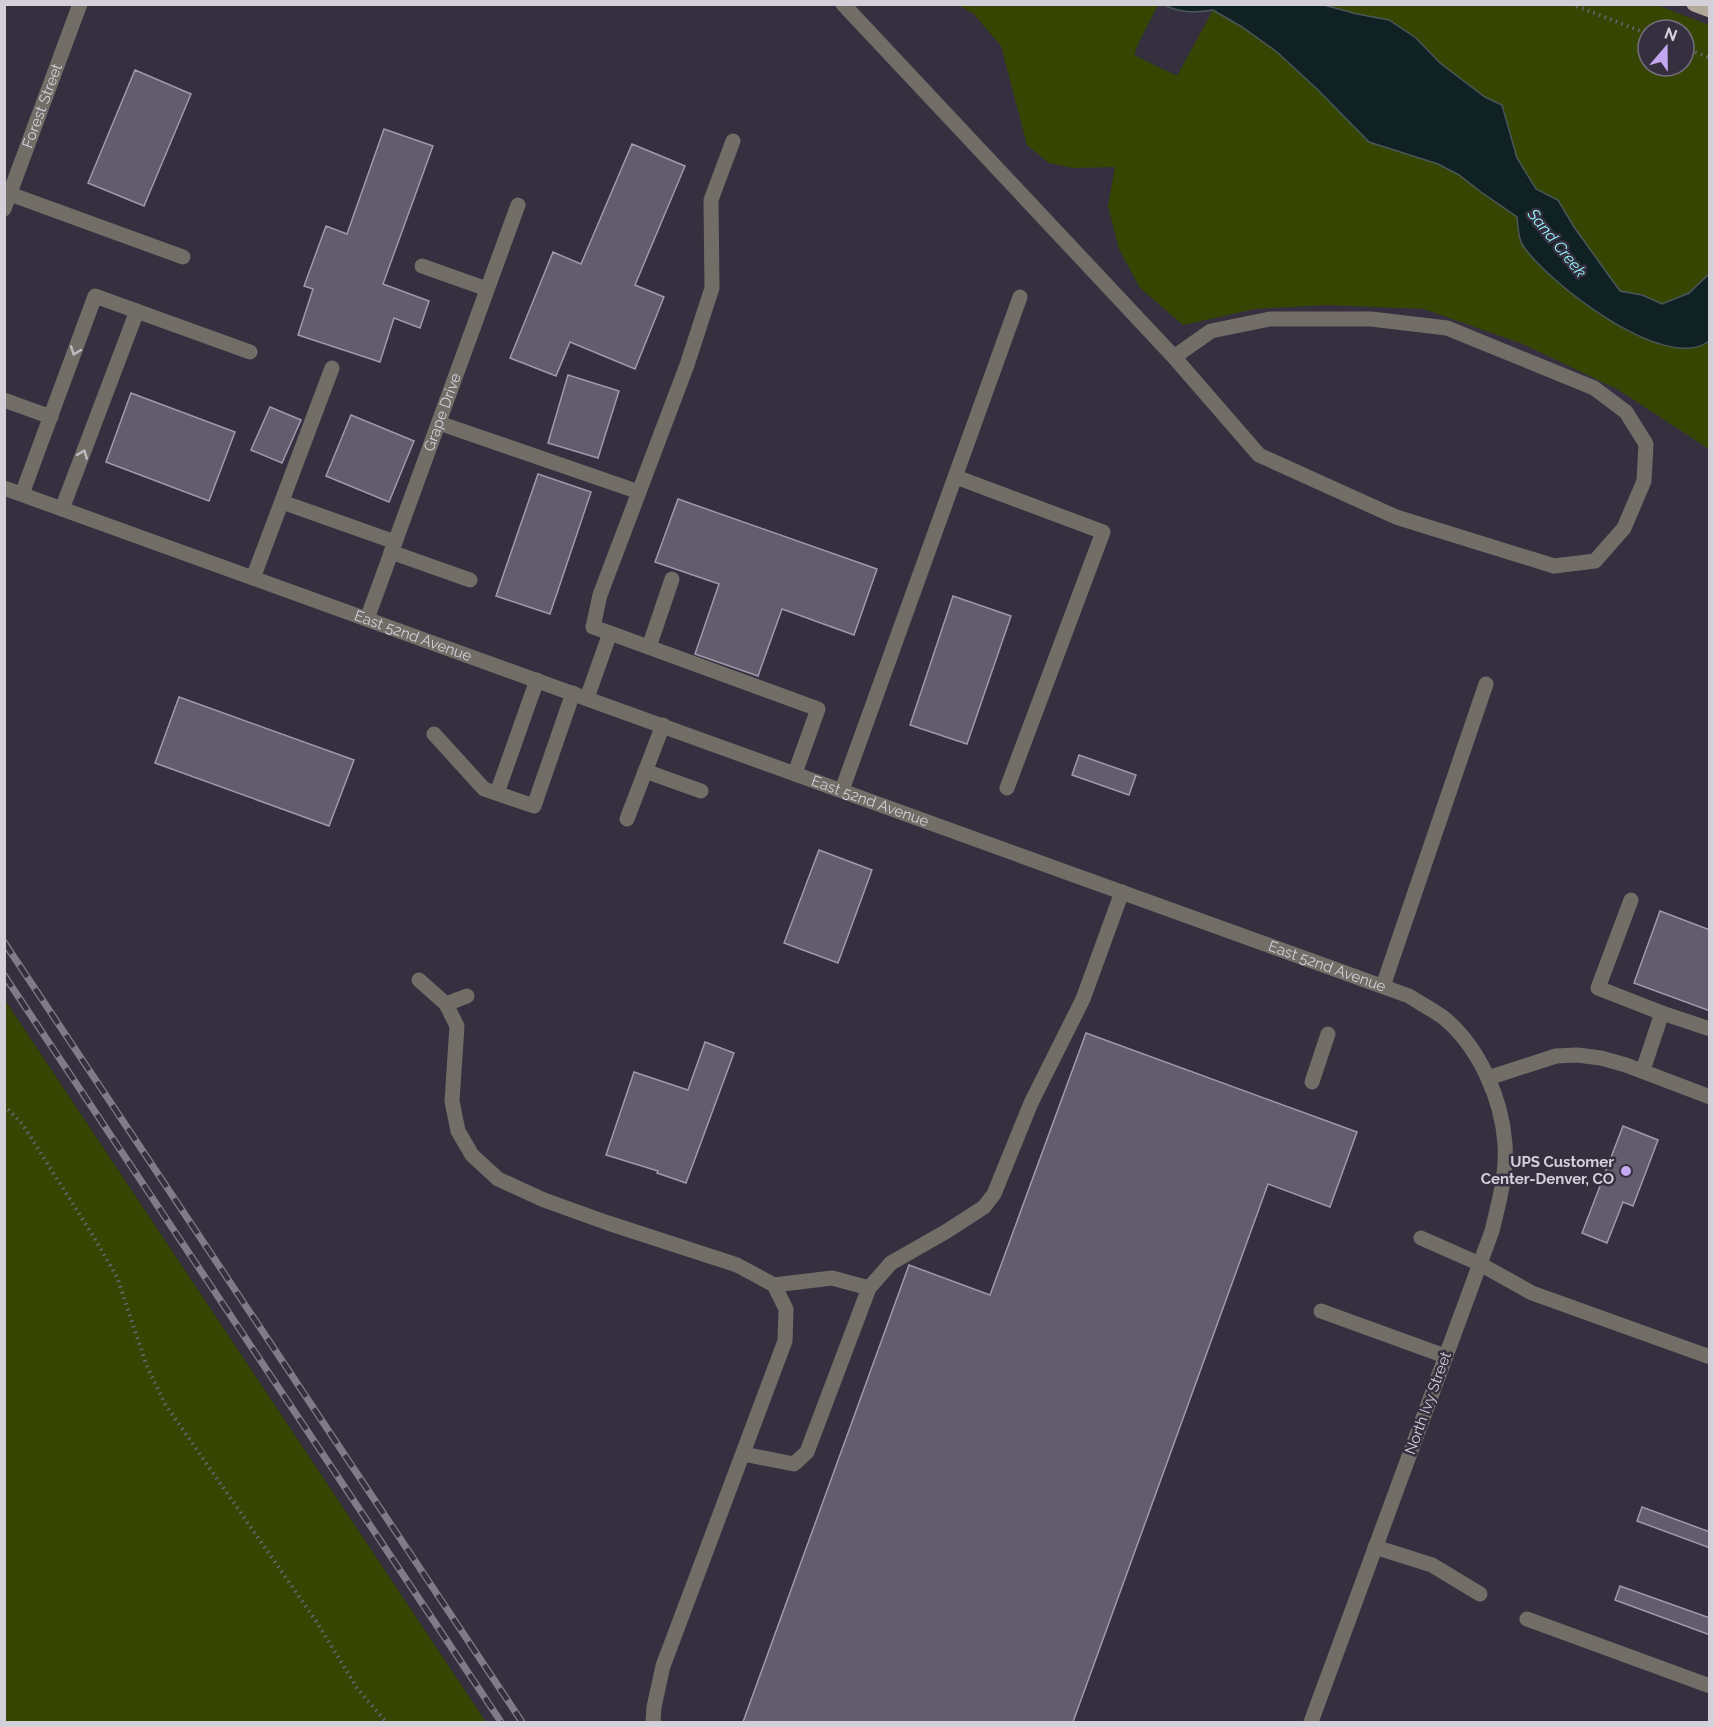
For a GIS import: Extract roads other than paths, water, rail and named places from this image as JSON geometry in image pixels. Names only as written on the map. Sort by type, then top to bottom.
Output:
[{"type":"main road","points":[[1694,4],[1710,10]]},
{"type":"street","name":"Forest Street","points":[[5,209],[80,4]]},
{"type":"street","points":[[843,4],[1174,357],[1259,455],[1396,517],[1554,566],[1595,561],[1624,528],[1644,481],[1646,444],[1626,412],[1594,388],[1447,327],[1371,319],[1270,319],[1211,331],[1174,357]]},
{"type":"street","points":[[733,141],[711,200],[712,288],[687,365],[600,595],[593,627],[818,709],[795,773]]},
{"type":"street","points":[[10,194],[183,257]]},
{"type":"street","name":"Grape Drive","points":[[367,619],[518,205]]},
{"type":"street","points":[[422,267],[487,289]]},
{"type":"street","points":[[22,495],[95,296],[250,352]]},
{"type":"street","points":[[842,790],[1020,297]]},
{"type":"street","points":[[62,509],[137,311]]},
{"type":"street","points":[[253,578],[332,368]]},
{"type":"street","points":[[4,400],[51,417]]},
{"type":"street","points":[[439,423],[639,492]]},
{"type":"street","points":[[956,477],[1103,532],[1008,788]]},
{"type":"street","name":"East 52nd Avenue","points":[[4,488],[1409,996],[1444,1019],[1468,1045],[1488,1078]]},
{"type":"street","points":[[282,501],[470,580]]},
{"type":"street","points":[[649,647],[672,579]]},
{"type":"street","points":[[434,734],[484,789],[534,806],[580,695],[610,633]]},
{"type":"street","points":[[497,793],[537,680]]},
{"type":"street","points":[[1383,986],[1486,684]]},
{"type":"street","points":[[627,819],[663,725]]},
{"type":"street","points":[[645,771],[701,790]]},
{"type":"street","points":[[743,1455],[795,1464],[807,1452],[869,1288],[891,1263],[984,1207],[994,1194],[1031,1103],[1083,999],[1122,892]]},
{"type":"street","points":[[1630,900],[1598,988],[1710,1029]]},
{"type":"street","points":[[419,980],[447,1004],[456,1026],[452,1101],[458,1131],[472,1155],[498,1179],[544,1200],[737,1265],[774,1285],[786,1309],[785,1341],[663,1666],[652,1722]]},
{"type":"street","points":[[447,1004],[467,996]]},
{"type":"street","points":[[1642,1070],[1662,1013]]},
{"type":"street","points":[[1312,1082],[1328,1034]]},
{"type":"street","points":[[1488,1078],[1556,1056],[1577,1054],[1601,1058],[1642,1070],[1710,1096]]},
{"type":"street","name":"North Ivy Street","points":[[1311,1722],[1492,1231],[1503,1188],[1505,1145],[1500,1113],[1488,1078]]},
{"type":"street","points":[[1421,1238],[1480,1264],[1532,1293],[1710,1357]]},
{"type":"street","points":[[774,1285],[832,1278],[869,1288]]},
{"type":"street","points":[[1321,1311],[1445,1356]]},
{"type":"street","points":[[1375,1547],[1432,1565],[1480,1594]]},
{"type":"street","points":[[1527,1619],[1710,1686]]},
{"type":"water","name":"Sand Creek","points":[[1164,5],[1324,5],[1389,20],[1416,38],[1440,63],[1485,97],[1502,105],[1517,158],[1536,189],[1558,200],[1574,227],[1620,291],[1642,295],[1662,304],[1689,293],[1709,274],[1709,341],[1690,348],[1665,345],[1637,335],[1608,319],[1555,280],[1535,260],[1522,244],[1517,217],[1459,175],[1438,164],[1369,142],[1277,52],[1213,10],[1188,12]]},
{"type":"railway","points":[[4,942],[522,1722]]},
{"type":"railway","points":[[4,975],[501,1722]]},
{"type":"place","name":"UPS Customer Center-Denver, CO","points":[[1626,1171]]}]
